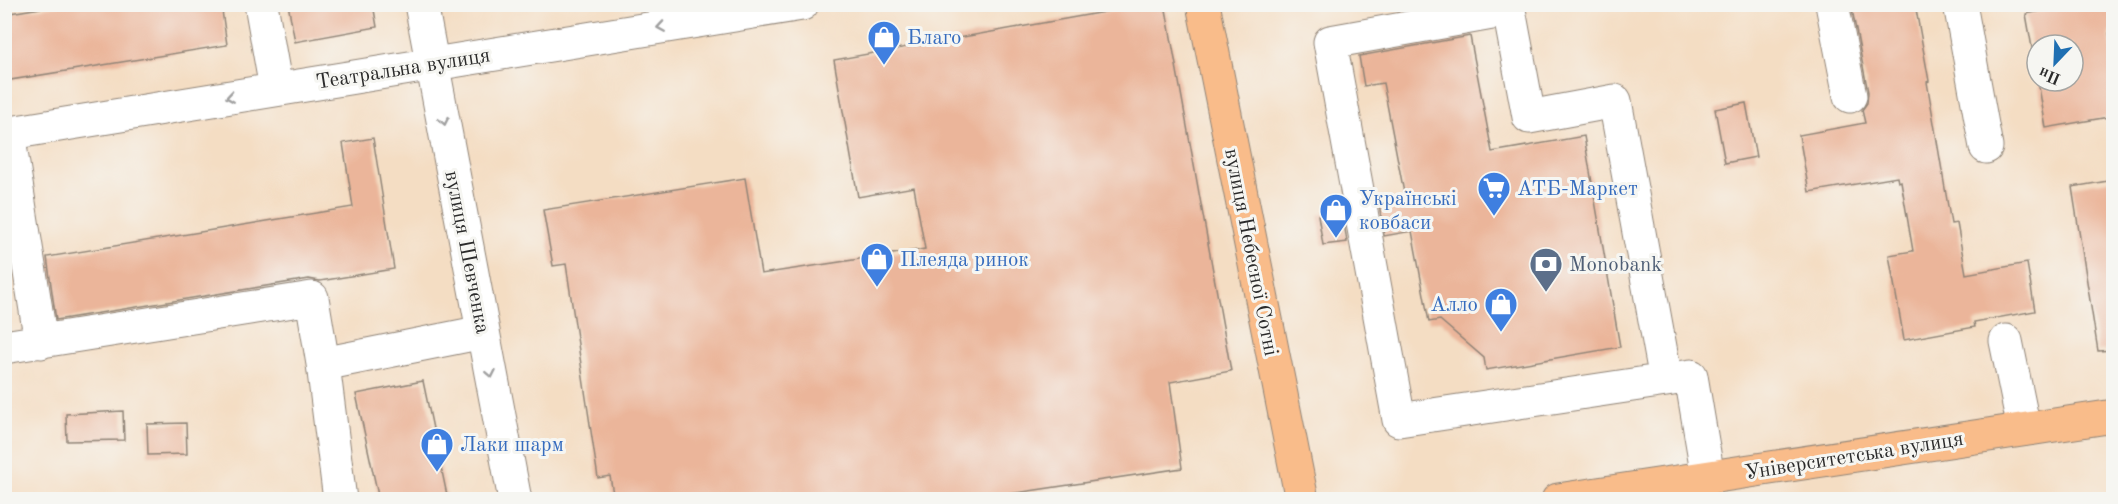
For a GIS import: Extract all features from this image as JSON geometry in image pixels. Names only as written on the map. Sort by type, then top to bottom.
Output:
[{"type":"main road","name":"вулиця Небесної Сотні","points":[[1203,4],[1302,500]]},
{"type":"main road","name":"Університетська вулиця","points":[[1558,500],[2114,416]]},
{"type":"street","points":[[261,4],[276,89]]},
{"type":"street","name":"вулиця Шевченка","points":[[422,4],[515,500]]},
{"type":"street","name":"Театральна вулиця","points":[[6,134],[802,4]]},
{"type":"street","points":[[1832,4],[1850,96]]},
{"type":"street","points":[[1960,4],[1986,147]]},
{"type":"street","points":[[1666,380],[1615,101],[1529,117],[1509,9],[1481,10],[1330,42],[1400,420],[1666,380],[1692,376],[1708,477]]},
{"type":"street","points":[[6,134],[41,342]]},
{"type":"street","points":[[4,347],[312,298],[323,364],[338,499]]},
{"type":"street","points":[[323,364],[483,332]]},
{"type":"street","points":[[2006,341],[2024,429]]},
{"type":"building","points":[[65,4],[221,4],[227,45],[4,81],[4,14]]},
{"type":"building","points":[[288,4],[373,4],[377,27],[295,42]]},
{"type":"building","name":"Плеяда ринок","points":[[1149,4],[1165,4],[1231,371],[1170,382],[1182,468],[969,500],[614,500],[610,476],[598,478],[566,264],[553,266],[543,210],[745,178],[761,274],[925,249],[914,187],[858,197],[834,60]]},
{"type":"building","points":[[1851,4],[1915,4],[1951,224],[1957,223],[1966,274],[2027,263],[2035,311],[1974,322],[1975,327],[1904,340],[1889,255],[1913,251],[1901,181],[1898,182],[1897,177],[1809,192],[1799,135],[1865,123],[1862,110],[1867,103],[1868,92]]},
{"type":"building","points":[[2077,4],[2114,4],[2114,32],[2109,33],[2114,60],[2114,116],[2046,128],[2040,93],[2085,93],[2085,33],[2029,33],[2026,14]]},
{"type":"building","name":"АТБ-Маркет","points":[[1470,36],[1492,152],[1584,136],[1620,347],[1486,370],[1484,358],[1440,320],[1429,322],[1412,231],[1384,236],[1379,203],[1405,198],[1383,83],[1364,86],[1359,56]]},
{"type":"building","points":[[1746,103],[1756,157],[1725,163],[1715,109]]},
{"type":"building","points":[[373,138],[394,269],[320,281],[309,279],[56,320],[47,257],[353,207],[343,143]]},
{"type":"building","points":[[2114,180],[2114,350],[2098,351],[2072,187]]},
{"type":"building","points":[[1342,210],[1347,242],[1323,245],[1318,215]]},
{"type":"building","points":[[423,381],[448,500],[379,500],[356,394]]},
{"type":"building","points":[[123,411],[124,440],[67,441],[66,414]]},
{"type":"building","points":[[186,423],[187,454],[148,455],[147,424]]},
{"type":"place","name":"Благо","points":[[884,66]]},
{"type":"place","name":"АТБ-Маркет","points":[[1494,217]]},
{"type":"place","name":"Українські ковбаси","points":[[1336,239]]},
{"type":"place","name":"Плеяда ринок","points":[[877,288]]},
{"type":"place","name":"Monobank","points":[[1546,293]]},
{"type":"place","name":"Алло","points":[[1501,333]]},
{"type":"place","name":"Лаки шарм","points":[[437,473]]}]
